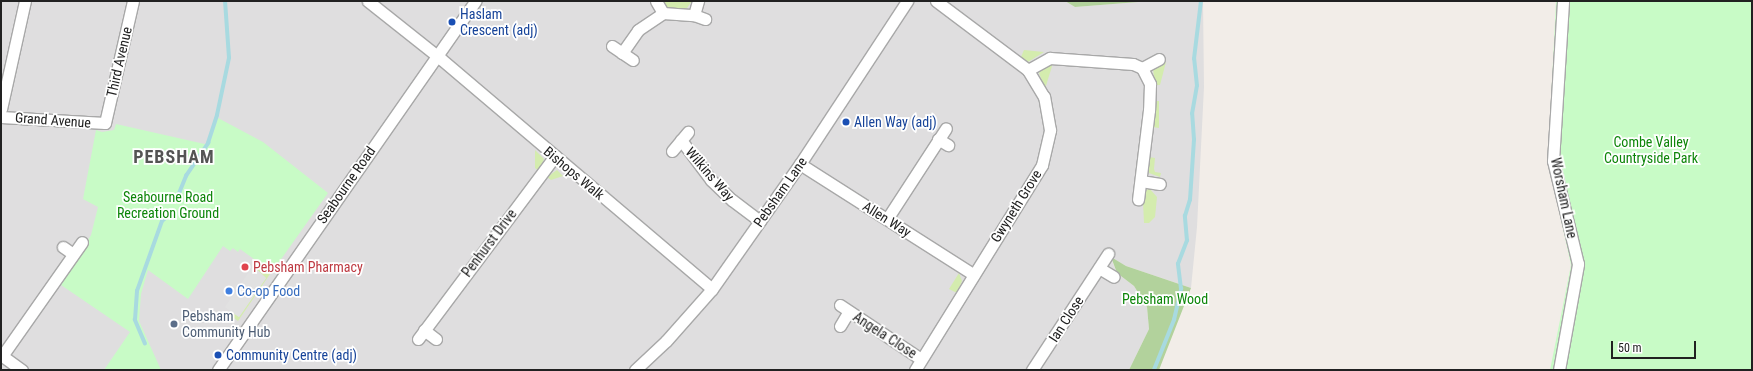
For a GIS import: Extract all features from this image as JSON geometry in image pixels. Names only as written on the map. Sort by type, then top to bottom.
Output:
[{"type":"street","points":[[1,109],[25,1]]},
{"type":"street","name":"Third Avenue","points":[[105,123],[133,1]]},
{"type":"street","name":"Bishops Walk","points":[[368,1],[436,56],[712,289]]},
{"type":"street","name":"Seabourne Road","points":[[218,370],[475,1]]},
{"type":"street","points":[[656,1],[663,13]]},
{"type":"street","points":[[622,53],[638,30],[663,13],[700,17],[698,1]]},
{"type":"street","name":"Pebsham Lane","points":[[635,370],[666,341],[712,289],[800,164],[907,1]]},
{"type":"street","name":"Gwyneth Grove","points":[[915,370],[1042,165],[1050,130],[1044,97],[1028,70],[936,1]]},
{"type":"street","name":"Worsham Lane","points":[[1559,370],[1578,264],[1553,161],[1563,1]]},
{"type":"street","points":[[612,46],[634,60]]},
{"type":"street","points":[[1028,70],[1050,58],[1133,64],[1142,68],[1150,84],[1149,110],[1138,199]]},
{"type":"street","points":[[1142,68],[1159,59]]},
{"type":"street","name":"Grand Avenue","points":[[1,117],[105,123]]},
{"type":"street","points":[[887,219],[946,128]]},
{"type":"street","name":"Wilkins Way","points":[[672,151],[684,136],[711,180],[732,200],[760,221]]},
{"type":"street","points":[[938,139],[948,145]]},
{"type":"street","name":"Penhurst Drive","points":[[436,339],[421,334],[555,156]]},
{"type":"street","name":"Allen Way","points":[[800,164],[974,274]]},
{"type":"street","points":[[1141,181],[1160,184]]},
{"type":"street","points":[[22,370],[1,356],[82,242]]},
{"type":"street","points":[[63,247],[73,254]]},
{"type":"street","name":"Ian Close","points":[[1032,370],[1108,254]]},
{"type":"street","points":[[1099,268],[1114,277]]},
{"type":"street","name":"Angela Close","points":[[840,326],[844,308],[921,359]]},
{"type":"shaded area","points":[[1,1],[1065,1],[1075,7],[1151,1],[1203,1],[1204,87],[1197,227],[1191,288],[1126,266],[1111,258],[1117,273],[1134,286],[1147,307],[1149,329],[1129,370],[1,370]]},
{"type":"shaded area","points":[[253,266],[266,278],[239,317],[225,307]]},
{"type":"green space","points":[[662,1],[692,1],[687,8],[673,10],[664,6]]},
{"type":"green space","points":[[1065,1],[1151,1],[1075,7]]},
{"type":"green space","name":"Combe Valley Countryside Park","points":[[1556,1],[1752,1],[1752,370],[1550,370],[1571,265],[1548,161]]},
{"type":"green space","points":[[1024,50],[1044,52],[1028,62],[1021,57]]},
{"type":"green space","points":[[1166,62],[1160,85],[1155,85],[1153,69]]},
{"type":"green space","points":[[1053,63],[1045,89],[1039,73],[1046,64]]},
{"type":"green space","points":[[1155,101],[1159,101],[1159,128],[1153,127]]},
{"type":"green space","name":"Seabourne Road Recreation Ground","points":[[218,118],[263,142],[328,193],[272,272],[240,249],[238,252],[233,248],[230,251],[223,246],[188,299],[148,270],[141,294],[139,321],[161,370],[104,370],[130,332],[61,285],[91,235],[98,207],[83,199],[96,130],[102,132],[114,130],[116,124],[209,145]]},
{"type":"green space","points":[[535,150],[544,159],[539,171],[535,168]]},
{"type":"green space","points":[[1149,157],[1155,158],[1154,169],[1155,172],[1161,173],[1160,177],[1149,173]]},
{"type":"green space","points":[[557,170],[563,176],[551,180],[547,177]]},
{"type":"green space","points":[[1149,188],[1157,197],[1155,217],[1149,223],[1144,223],[1144,193]]},
{"type":"green space","name":"Pebsham Wood","points":[[1111,257],[1126,266],[1191,288],[1159,370],[1129,370],[1149,329],[1147,307],[1134,286],[1117,273]]},
{"type":"green space","points":[[257,265],[270,274],[238,321],[231,316],[233,313],[239,317],[266,278],[253,266]]},
{"type":"green space","points":[[959,273],[962,281],[957,293],[949,289]]},
{"type":"waterway","points":[[178,196],[186,176],[208,143],[217,115],[229,58],[225,1]]},
{"type":"waterway","points":[[1154,370],[1174,320],[1181,289],[1178,264],[1187,241],[1185,216],[1190,200],[1194,140],[1192,114],[1197,86],[1194,59],[1201,1]]},
{"type":"waterway","points":[[145,344],[135,320],[137,291],[162,221],[172,213]]},
{"type":"place","name":"Haslam Crescent (adj)","points":[[452,22]]},
{"type":"place","name":"Allen Way (adj)","points":[[846,122]]},
{"type":"place","name":"Pebsham Pharmacy","points":[[245,267]]},
{"type":"place","name":"Co-op Food","points":[[229,291]]},
{"type":"place","name":"Pebsham Community Hub","points":[[174,324]]},
{"type":"place","name":"Community Centre (adj)","points":[[218,355]]},
{"type":"district","name":"PEBSHAM","points":[[174,157]]}]
